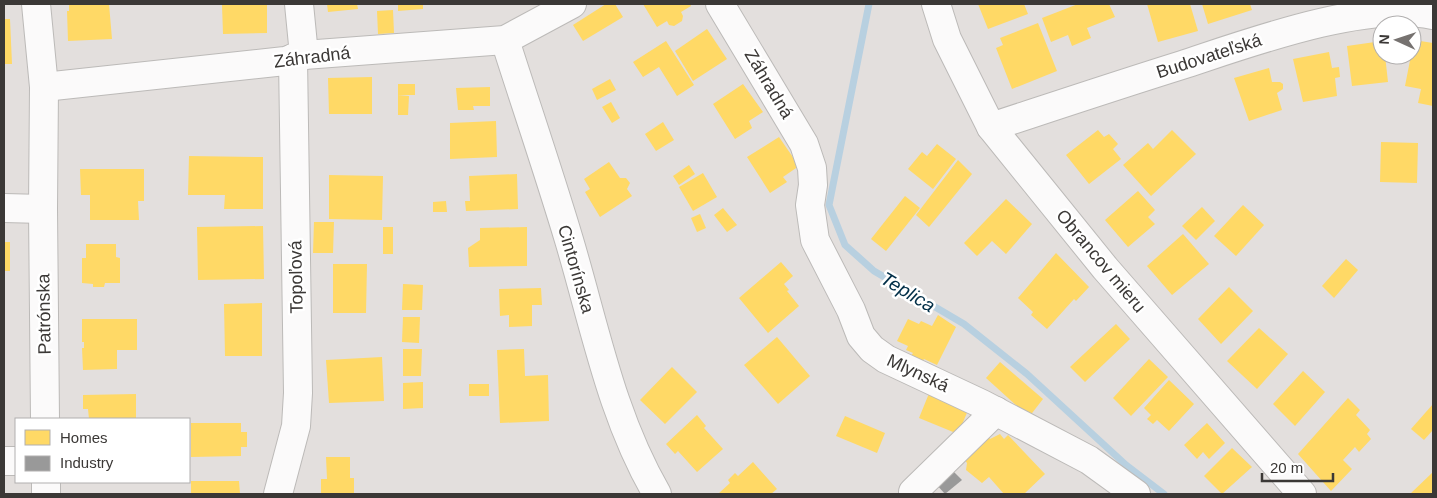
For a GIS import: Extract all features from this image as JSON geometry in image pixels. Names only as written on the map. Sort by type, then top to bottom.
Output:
[{"type":"street","name":"Patrónska","points":[[36,4],[44,87],[45,418]]},
{"type":"street","name":"Topoľová","points":[[278,494],[296,426],[298,393],[299,4]]},
{"type":"street","name":"Záhradná","points":[[44,87],[286,61],[298,56],[505,40],[572,4]]},
{"type":"street","name":"Záhradná","points":[[720,4],[794,124],[812,168]]},
{"type":"street","name":"Obrancov mieru","points":[[936,4],[947,39],[991,126],[1105,268],[1302,494]]},
{"type":"street","name":"Budovateľská","points":[[991,126],[1293,29],[1385,12],[1433,16]]},
{"type":"street","name":"Cintorínska","points":[[505,40],[569,240],[604,372],[626,434],[657,494]]},
{"type":"street","name":"Mlynská","points":[[812,168],[813,185],[810,205],[815,240],[851,310],[861,336],[872,349],[886,359],[996,411],[1089,460],[1136,494]]},
{"type":"street","points":[[4,208],[43,208]]},
{"type":"street","points":[[913,492],[996,411]]},
{"type":"building: Homes","points":[[69,4],[109,4],[112,39],[68,41],[67,11],[69,11]]},
{"type":"building: Homes","points":[[267,4],[267,33],[223,34],[222,5]]},
{"type":"building: Homes","points":[[327,4],[357,4],[358,9],[328,12]]},
{"type":"building: Homes","points":[[398,4],[423,4],[423,9],[398,11]]},
{"type":"building: Homes","points":[[606,4],[615,4],[623,17],[583,41],[573,25]]},
{"type":"building: Homes","points":[[643,4],[690,4],[691,6],[681,12],[683,16],[682,21],[674,26],[669,25],[667,21],[657,27]]},
{"type":"building: Homes","points":[[978,4],[1024,4],[1028,14],[988,29]]},
{"type":"building: Homes","points":[[1078,4],[1109,4],[1115,17],[1087,28],[1091,38],[1072,46],[1068,35],[1051,42],[1042,18]]},
{"type":"building: Homes","points":[[1147,4],[1190,4],[1198,31],[1158,42]]},
{"type":"building: Homes","points":[[1202,4],[1250,4],[1252,10],[1208,24]]},
{"type":"building: Homes","points":[[393,10],[394,33],[378,34],[377,11]]},
{"type":"building: Homes","points":[[4,19],[10,19],[12,64],[4,64]]},
{"type":"building: Homes","points":[[1038,23],[1057,71],[1012,89],[996,48],[1003,45],[1000,38]]},
{"type":"building: Homes","points":[[707,29],[727,59],[693,81],[675,51]]},
{"type":"building: Homes","points":[[666,41],[694,85],[677,96],[659,67],[643,77],[633,62]]},
{"type":"building: Homes","points":[[1422,41],[1433,43],[1433,106],[1418,103],[1421,89],[1405,86],[1409,65],[1422,65]]},
{"type":"building: Homes","points":[[1372,42],[1372,65],[1386,65],[1388,82],[1352,86],[1347,46]]},
{"type":"building: Homes","points":[[1329,52],[1332,68],[1339,67],[1340,77],[1335,78],[1337,96],[1303,102],[1293,59]]},
{"type":"building: Homes","points":[[1269,68],[1272,82],[1283,84],[1283,89],[1277,93],[1282,110],[1249,121],[1234,78]]},
{"type":"building: Homes","points":[[372,77],[372,114],[329,114],[328,78]]},
{"type":"building: Homes","points":[[610,79],[616,90],[597,100],[592,89]]},
{"type":"building: Homes","points":[[398,84],[415,84],[415,95],[398,95]]},
{"type":"building: Homes","points":[[743,84],[763,112],[749,121],[752,128],[735,139],[713,104]]},
{"type":"building: Homes","points":[[490,87],[490,106],[473,106],[474,110],[458,110],[456,88]]},
{"type":"building: Homes","points":[[398,95],[409,96],[408,115],[398,115]]},
{"type":"building: Homes","points":[[611,102],[620,118],[612,123],[602,107]]},
{"type":"building: Homes","points":[[496,121],[497,157],[450,159],[450,123]]},
{"type":"building: Homes","points":[[663,122],[674,140],[656,151],[645,134]]},
{"type":"building: Homes","points":[[1098,130],[1104,137],[1109,134],[1118,144],[1113,149],[1121,159],[1089,184],[1066,155]]},
{"type":"building: Homes","points":[[1172,130],[1196,154],[1151,196],[1123,165],[1148,143],[1153,149]]},
{"type":"building: Homes","points":[[779,137],[799,166],[783,177],[787,182],[770,193],[747,157]]},
{"type":"building: Homes","points":[[1381,142],[1418,143],[1417,183],[1380,182]]},
{"type":"building: Homes","points":[[937,144],[956,159],[933,189],[908,169],[922,152],[927,156]]},
{"type":"building: Homes","points":[[189,156],[263,157],[263,209],[224,209],[225,195],[188,195]]},
{"type":"building: Homes","points":[[958,160],[972,174],[929,227],[916,215]]},
{"type":"building: Homes","points":[[609,162],[620,178],[626,178],[630,183],[627,189],[632,196],[600,217],[585,192],[590,189],[584,179]]},
{"type":"building: Homes","points":[[689,165],[695,174],[679,185],[673,176]]},
{"type":"building: Homes","points":[[80,169],[144,169],[144,201],[138,201],[139,220],[90,220],[90,195],[81,195]]},
{"type":"building: Homes","points":[[703,173],[717,197],[693,211],[679,187]]},
{"type":"building: Homes","points":[[517,174],[518,209],[466,211],[465,201],[470,201],[469,176]]},
{"type":"building: Homes","points":[[329,175],[383,176],[382,220],[329,219]]},
{"type":"building: Homes","points":[[1138,191],[1155,210],[1148,217],[1155,224],[1128,247],[1105,220]]},
{"type":"building: Homes","points":[[905,196],[920,208],[886,251],[871,239]]},
{"type":"building: Homes","points":[[1006,199],[1032,224],[1006,254],[992,241],[977,256],[964,243]]},
{"type":"building: Homes","points":[[446,201],[447,212],[433,212],[433,202]]},
{"type":"building: Homes","points":[[1243,205],[1264,225],[1236,256],[1214,236]]},
{"type":"building: Homes","points":[[1202,207],[1215,221],[1196,240],[1182,226]]},
{"type":"building: Homes","points":[[723,208],[737,225],[727,232],[714,215]]},
{"type":"building: Homes","points":[[700,214],[706,228],[697,232],[691,218]]},
{"type":"building: Homes","points":[[314,222],[334,222],[333,253],[313,253]]},
{"type":"building: Homes","points":[[263,226],[264,279],[198,280],[197,227]]},
{"type":"building: Homes","points":[[383,227],[393,227],[393,254],[383,254]]},
{"type":"building: Homes","points":[[527,227],[527,266],[469,267],[468,248],[480,240],[480,228]]},
{"type":"building: Homes","points":[[1183,234],[1209,264],[1172,295],[1147,266]]},
{"type":"building: Homes","points":[[4,242],[10,242],[10,271],[4,271]]},
{"type":"building: Homes","points":[[86,244],[116,244],[116,257],[120,258],[120,283],[105,283],[104,287],[93,287],[93,284],[82,283],[82,258],[86,258]]},
{"type":"building: Homes","points":[[1056,253],[1089,287],[1076,301],[1074,299],[1047,329],[1031,315],[1033,312],[1018,298]]},
{"type":"building: Homes","points":[[1346,259],[1358,270],[1334,298],[1322,286]]},
{"type":"building: Homes","points":[[781,262],[793,276],[784,284],[799,306],[768,333],[739,298]]},
{"type":"building: Homes","points":[[333,264],[367,264],[366,313],[333,313]]},
{"type":"building: Homes","points":[[403,284],[423,285],[422,310],[402,310]]},
{"type":"building: Homes","points":[[1229,287],[1253,311],[1221,344],[1198,319]]},
{"type":"building: Homes","points":[[541,288],[542,305],[532,305],[532,326],[509,327],[509,315],[500,316],[499,289]]},
{"type":"building: Homes","points":[[262,303],[262,356],[225,356],[224,304]]},
{"type":"building: Homes","points":[[938,315],[956,327],[937,365],[924,359],[922,362],[910,357],[913,353],[906,350],[908,346],[897,341],[908,319],[919,324],[921,321],[932,326]]},
{"type":"building: Homes","points":[[403,317],[420,317],[419,343],[402,342]]},
{"type":"building: Homes","points":[[82,319],[137,319],[137,350],[117,350],[117,369],[83,370],[82,348],[84,348],[84,342],[82,342]]},
{"type":"building: Homes","points":[[1116,324],[1130,339],[1085,382],[1070,367]]},
{"type":"building: Homes","points":[[1259,328],[1288,354],[1257,389],[1227,361]]},
{"type":"building: Homes","points":[[777,337],[810,376],[778,404],[744,365]]},
{"type":"building: Homes","points":[[403,349],[422,349],[421,376],[403,376]]},
{"type":"building: Homes","points":[[524,349],[525,376],[548,375],[549,421],[500,423],[497,350]]},
{"type":"building: Homes","points":[[382,357],[384,401],[329,403],[326,360]]},
{"type":"building: Homes","points":[[1149,359],[1168,377],[1131,416],[1113,398]]},
{"type":"building: Homes","points":[[1000,362],[1043,399],[1029,417],[986,378]]},
{"type":"building: Homes","points":[[672,367],[697,392],[665,424],[640,400]]},
{"type":"building: Homes","points":[[1303,371],[1325,392],[1295,426],[1273,404]]},
{"type":"building: Homes","points":[[1169,380],[1194,404],[1169,431],[1157,420],[1153,424],[1147,419],[1151,415],[1144,408]]},
{"type":"building: Homes","points":[[423,382],[423,408],[403,409],[403,383]]},
{"type":"building: Homes","points":[[469,384],[489,384],[489,396],[469,396]]},
{"type":"building: Homes","points":[[930,391],[969,408],[958,434],[919,418]]},
{"type":"building: Homes","points":[[136,394],[136,418],[89,418],[88,409],[83,409],[83,395]]},
{"type":"building: Homes","points":[[1348,398],[1360,410],[1356,415],[1370,430],[1367,434],[1371,439],[1359,452],[1355,447],[1343,460],[1352,469],[1331,491],[1298,454]]},
{"type":"building: Homes","points":[[1433,404],[1433,430],[1424,440],[1411,429]]},
{"type":"building: Homes","points":[[697,415],[706,426],[704,428],[723,449],[697,472],[678,451],[675,454],[666,444]]},
{"type":"building: Homes","points":[[845,416],[885,433],[877,453],[836,436]]},
{"type":"building: Homes","points":[[191,423],[241,423],[241,432],[247,432],[247,447],[241,447],[241,456],[191,457]]},
{"type":"building: Homes","points":[[1207,423],[1225,443],[1209,459],[1203,452],[1197,459],[1184,445]]},
{"type":"building: Homes","points":[[1000,434],[1004,439],[1008,435],[1045,474],[1024,494],[1004,494],[989,477],[982,483],[966,470],[967,463],[964,459],[989,437],[990,439]]},
{"type":"building: Homes","points":[[1232,448],[1252,467],[1222,494],[1204,476]]},
{"type":"building: Homes","points":[[326,457],[350,457],[350,478],[354,478],[354,494],[321,494],[321,479],[327,479]]},
{"type":"building: Homes","points":[[753,462],[777,489],[771,494],[718,494],[730,483],[728,480],[735,473],[738,476]]},
{"type":"building: Homes","points":[[1433,472],[1433,494],[1410,494]]},
{"type":"building: Homes","points":[[191,481],[239,481],[240,494],[191,494]]},
{"type":"building: Industry","points":[[952,470],[962,480],[945,494],[936,484]]},
{"type":"waterway","name":"Teplica","points":[[869,4],[829,205],[845,245],[874,271],[964,324],[1027,374],[1126,465],[1164,494]]}]
